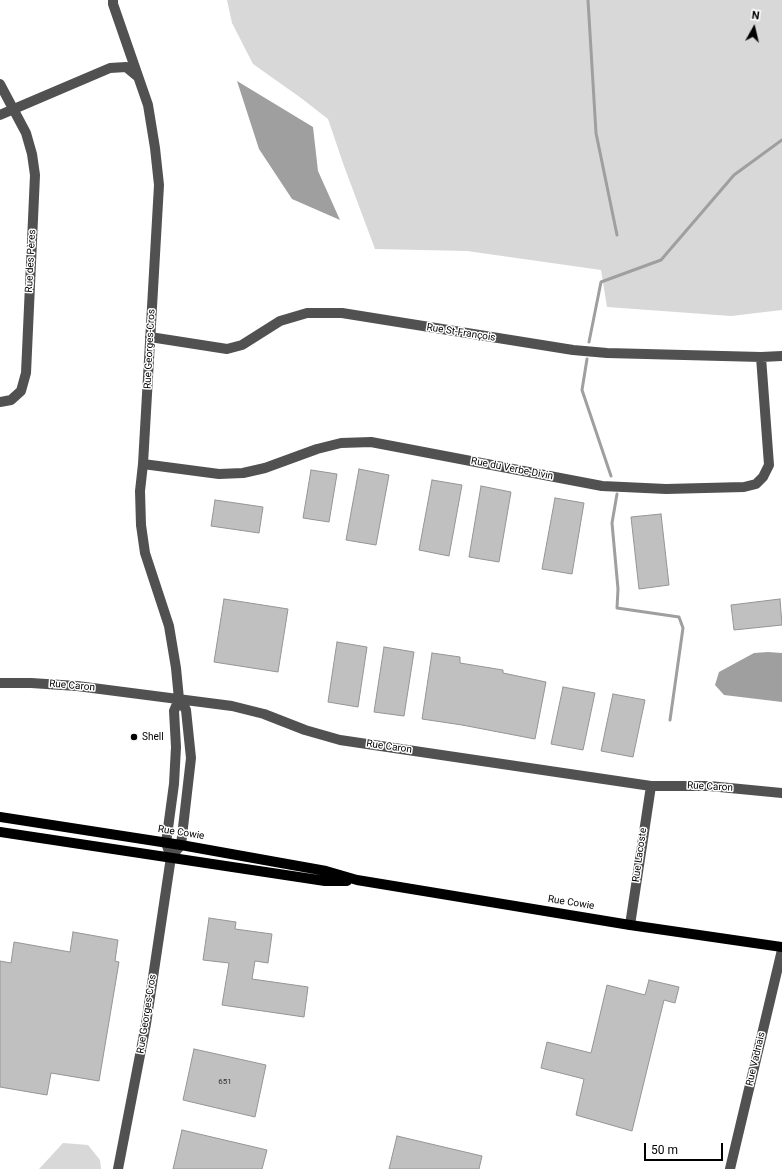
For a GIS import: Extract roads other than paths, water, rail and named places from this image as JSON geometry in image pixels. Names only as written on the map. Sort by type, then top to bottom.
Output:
[{"type":"main road","name":"Rue Cowie","points":[[0,817],[181,845],[326,871],[357,880],[630,925],[782,948]]},
{"type":"main road","name":"Rue Cowie","points":[[0,832],[325,881],[357,880]]},
{"type":"street","name":"Rue Georges-Cros","points":[[113,0],[113,4],[148,105],[159,185],[143,464],[140,491],[140,518],[145,553],[169,626],[176,668],[179,699],[186,710],[192,758],[181,845]]},
{"type":"street","points":[[0,115],[110,68],[126,67],[138,77]]},
{"type":"street","name":"Rue des Pères","points":[[0,84],[26,133],[32,154],[35,175],[26,373],[21,391],[11,400],[0,402]]},
{"type":"street","name":"Rue St-François","points":[[150,337],[227,349],[242,345],[280,321],[307,313],[342,313],[573,350],[607,353],[761,357],[782,356]]},
{"type":"street","name":"Rue du Verbe-Divin","points":[[143,464],[220,474],[243,473],[265,468],[317,449],[341,443],[371,442],[602,486],[666,489],[744,487],[756,484],[763,477],[769,464],[761,357]]},
{"type":"street","name":"Rue Caron","points":[[0,683],[31,683],[77,686],[232,706],[264,714],[305,730],[340,740],[651,786],[709,786],[782,793]]},
{"type":"street","name":"Rue Georges-Cros","points":[[118,1169],[146,1024],[171,857],[166,843],[175,771],[176,747],[174,711],[179,699]]},
{"type":"street","points":[[175,771],[190,771]]},
{"type":"street","name":"Rue Lacoste","points":[[630,925],[651,786]]},
{"type":"street","points":[[171,857],[181,845]]},
{"type":"street","name":"Rue Vadnais","points":[[730,1169],[782,948]]},
{"type":"waterway","points":[[588,0],[596,133],[617,235]]},
{"type":"waterway","points":[[589,342],[601,282],[661,260],[734,175],[782,140]]},
{"type":"waterway","points":[[587,359],[582,390],[611,476]]},
{"type":"waterway","points":[[617,494],[612,523],[618,589],[617,608],[679,617],[683,628],[670,720]]},
{"type":"place","name":"Shell","points":[[134,737]]}]
